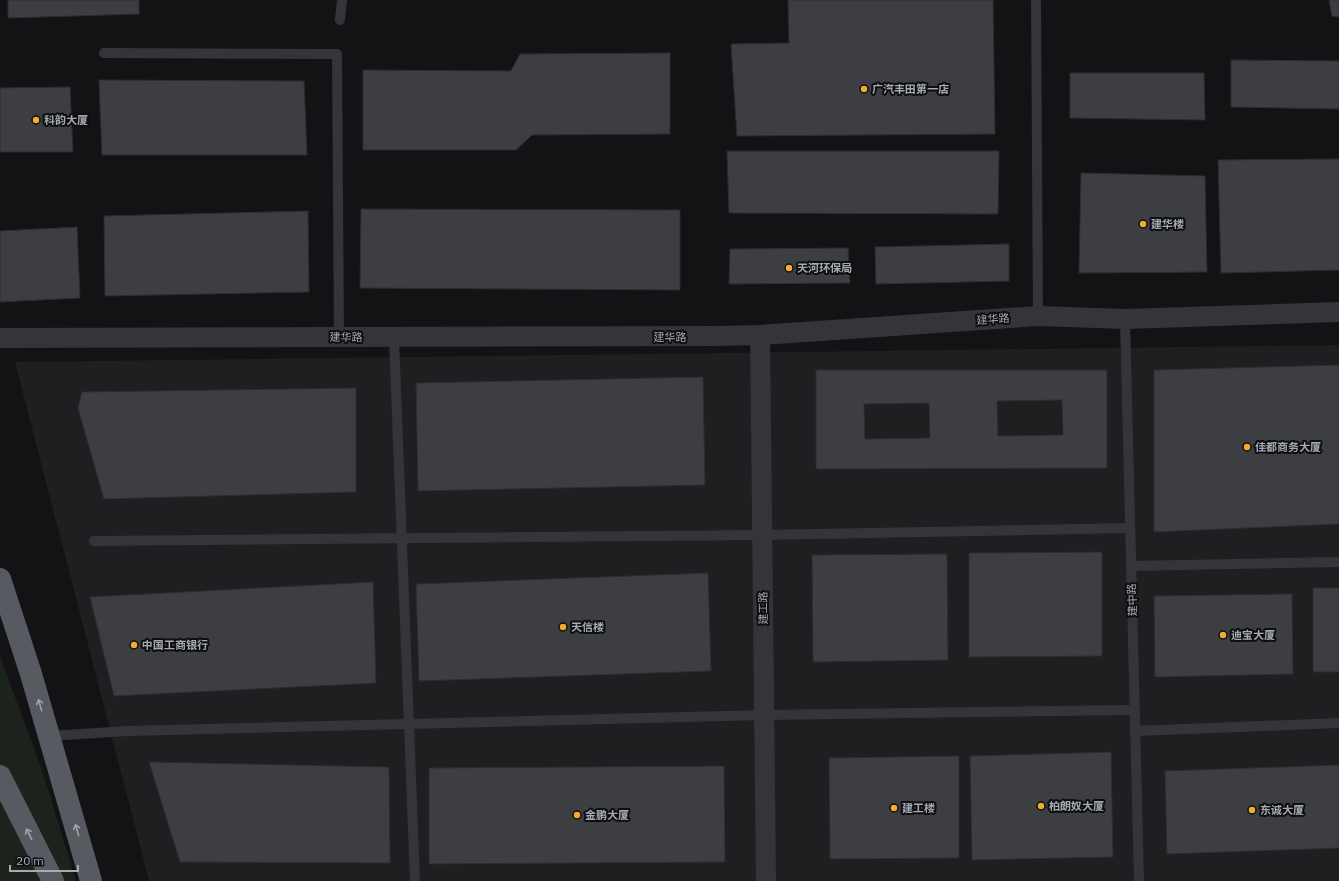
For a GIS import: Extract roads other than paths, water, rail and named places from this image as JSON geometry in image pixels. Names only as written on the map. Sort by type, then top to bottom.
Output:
[{"type":"highway","points":[[0,579],[29,667],[91,881]]},
{"type":"highway","points":[[0,776],[53,881]]},
{"type":"street","name":"建华路","points":[[0,338],[394,338],[760,335],[1038,316],[1125,319],[1339,312]]},
{"type":"street","name":"建工路","points":[[760,335],[766,881]]},
{"type":"lane","points":[[340,20],[342,0]]},
{"type":"lane","points":[[1036,0],[1038,316]]},
{"type":"lane","points":[[104,53],[337,54],[339,337]]},
{"type":"lane","name":"建中路","points":[[1125,319],[1139,881]]},
{"type":"lane","points":[[394,338],[415,881]]},
{"type":"lane","points":[[94,541],[762,535],[1130,528]]},
{"type":"lane","points":[[1131,566],[1339,562]]},
{"type":"lane","points":[[49,736],[128,731],[764,715],[1134,710]]},
{"type":"lane","points":[[1135,731],[1339,723]]},
{"type":"place","name":"广汽丰田第一店","points":[[864,89]]},
{"type":"place","name":"科韵大厦","points":[[36,120]]},
{"type":"place","name":"建华楼","points":[[1143,224]]},
{"type":"place","name":"天河环保局","points":[[789,268]]},
{"type":"place","name":"佳都商务大厦","points":[[1247,447]]},
{"type":"place","name":"天信楼","points":[[563,627]]},
{"type":"place","name":"迪宝大厦","points":[[1223,635]]},
{"type":"place","name":"中国工商银行","points":[[134,645]]},
{"type":"place","name":"柏朗奴大厦","points":[[1041,806]]},
{"type":"place","name":"建工楼","points":[[894,808]]},
{"type":"place","name":"东诚大厦","points":[[1252,810]]},
{"type":"place","name":"金鹏大厦","points":[[577,815]]}]
